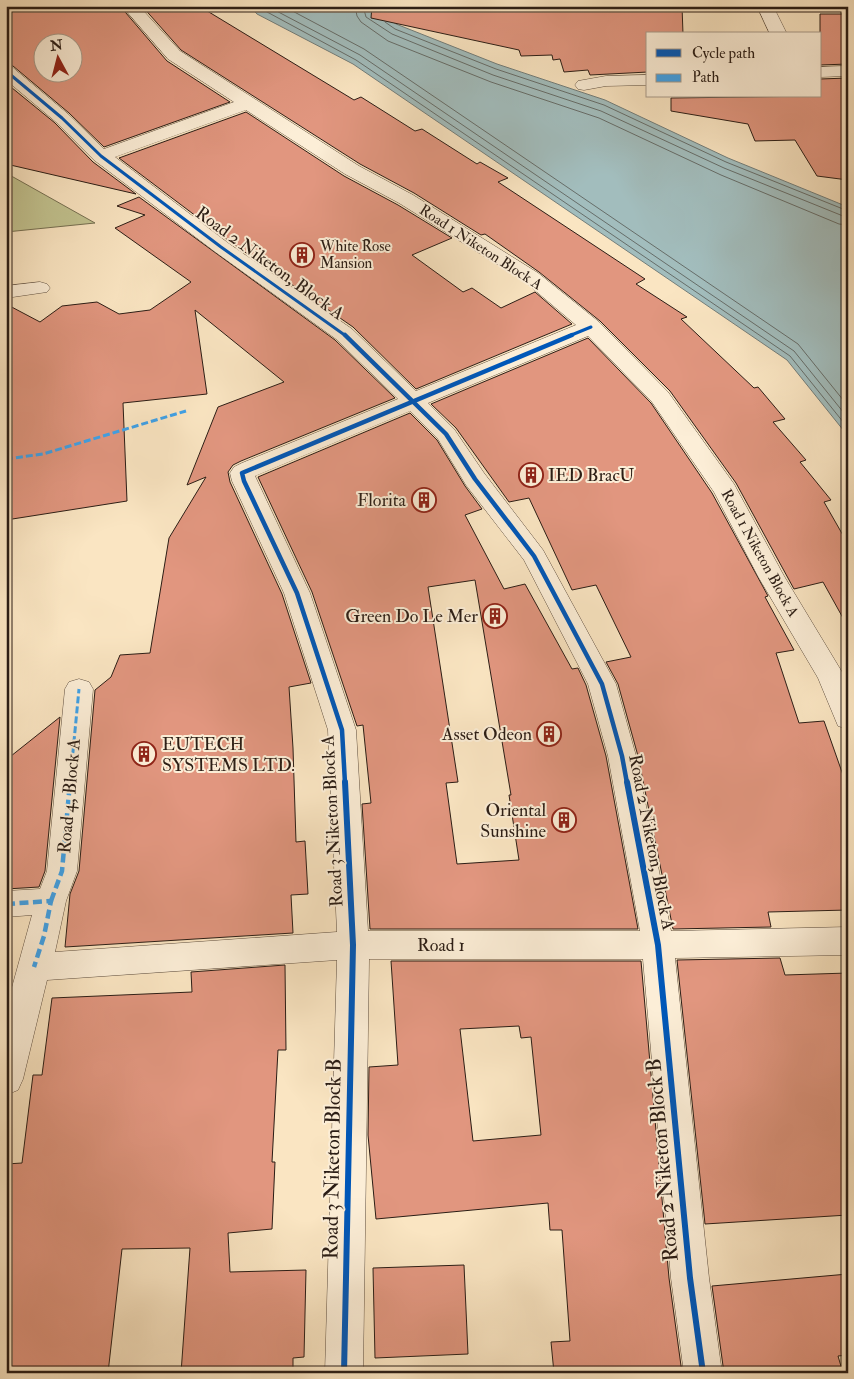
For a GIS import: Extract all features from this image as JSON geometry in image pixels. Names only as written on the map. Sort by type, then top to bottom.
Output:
[{"type":"street","name":"Road 1 Niketon Block A","points":[[130,6],[174,54],[352,170],[406,199],[531,277],[591,327],[660,398],[725,490],[772,578],[831,677],[848,718]]},
{"type":"street","points":[[765,6],[778,32]]},
{"type":"street","points":[[822,72],[848,71]]},
{"type":"street","name":"Road 2 Niketon, Block A","points":[[6,72],[62,118],[101,156],[200,229],[221,247],[344,334],[446,434],[534,556],[602,684],[622,756],[658,945]]},
{"type":"street","points":[[584,85],[646,80]]},
{"type":"street","points":[[101,156],[248,103]]},
{"type":"street","points":[[6,292],[40,288]]},
{"type":"street","points":[[414,401],[591,327]]},
{"type":"street","name":"Road 3 Niketon Block A","points":[[353,945],[342,730],[297,593],[242,474],[414,401]]},
{"type":"street","name":"Road 4, Block A","points":[[6,1079],[10,1037],[44,936],[51,901],[62,871],[79,689]]},
{"type":"street","points":[[6,904],[51,901]]},
{"type":"street","name":"Road 1","points":[[34,966],[353,945],[658,945],[848,941]]},
{"type":"street","name":"Road 3 Niketon Block B","points":[[344,1373],[353,945]]},
{"type":"street","name":"Road 2 Niketon Block B","points":[[658,945],[690,1278],[703,1373]]},
{"type":"green space","points":[[6,173],[95,223],[6,232]]},
{"type":"water","points":[[249,6],[371,6],[396,24],[497,64],[605,100],[728,158],[848,207],[848,436],[787,360],[353,64],[257,14]]},
{"type":"building","points":[[6,6],[120,6],[167,61],[230,102],[104,147],[69,113],[32,82],[82,82],[82,32],[32,32],[32,82],[13,66],[6,64]]},
{"type":"building","points":[[142,6],[199,6],[354,100],[361,97],[415,131],[422,129],[477,164],[480,162],[508,178],[498,182],[645,279],[636,284],[687,317],[681,319],[754,388],[758,387],[785,419],[773,422],[806,460],[800,462],[831,500],[824,502],[848,544],[848,627],[823,582],[794,589],[736,483],[670,391],[600,321],[539,272],[485,234],[481,235],[414,193],[360,164],[181,50]]},
{"type":"building","points":[[372,6],[682,6],[683,32],[646,32],[646,72],[590,75],[588,70],[564,72],[560,59],[553,60],[552,55],[521,56],[519,50],[371,18]]},
{"type":"building","points":[[820,14],[848,14],[848,64],[822,65],[822,32],[820,32]]},
{"type":"building","points":[[848,78],[848,180],[817,176],[795,140],[755,141],[748,124],[671,111],[671,98],[822,98],[822,79]]},
{"type":"building","points":[[6,83],[55,123],[93,162],[136,194],[6,164]]},
{"type":"building","points":[[246,112],[344,176],[398,205],[452,238],[412,255],[463,292],[472,288],[501,308],[535,292],[572,324],[416,389],[353,327],[229,241],[119,158]]},
{"type":"building","points":[[139,197],[335,340],[395,398],[241,461],[233,465],[228,472],[230,482],[282,594],[311,683],[289,687],[296,842],[305,841],[308,894],[291,895],[293,933],[65,947],[70,894],[79,871],[95,690],[111,677],[120,655],[150,653],[169,538],[206,477],[187,485],[218,407],[284,382],[195,310],[207,394],[123,403],[127,501],[6,520],[6,304],[40,322],[62,306],[97,302],[119,314],[150,310],[191,282],[115,228],[145,215],[117,206]]},
{"type":"building","points":[[588,338],[651,403],[712,493],[768,596],[765,597],[794,650],[776,653],[799,723],[824,721],[843,775],[848,774],[848,910],[768,912],[771,927],[673,929],[638,756],[618,684],[606,662],[631,657],[596,585],[572,590],[529,498],[509,502],[456,428],[431,404]]},
{"type":"building","points":[[410,413],[437,440],[465,486],[482,509],[465,515],[504,589],[525,584],[572,669],[578,668],[586,685],[606,756],[638,929],[370,929],[362,804],[371,803],[363,725],[357,726],[312,592],[258,477]],"holes":[[[475,580],[511,795],[509,795],[519,860],[457,864],[446,783],[458,782],[428,587]]]},
{"type":"building","points":[[60,717],[45,871],[39,887],[6,889],[6,760]]},
{"type":"building","points":[[780,958],[785,975],[848,973],[848,1215],[705,1224],[677,960]]},
{"type":"building","points":[[391,961],[641,961],[669,1278],[682,1373],[554,1373],[551,1342],[570,1341],[562,1230],[550,1230],[548,1203],[376,1219],[368,1135],[369,1067],[398,1065]],"holes":[[[519,1026],[521,1038],[531,1037],[541,1135],[473,1141],[460,1029]]]},
{"type":"building","points":[[285,965],[286,1050],[278,1050],[272,1162],[275,1162],[272,1229],[228,1233],[230,1272],[306,1270],[304,1357],[293,1358],[293,1373],[181,1373],[190,1248],[122,1249],[108,1373],[6,1373],[6,1164],[22,1163],[33,1075],[42,1075],[52,998],[192,992],[191,972]]},
{"type":"building","points":[[464,1265],[468,1354],[375,1358],[373,1268]]},
{"type":"building","points":[[848,1274],[848,1355],[838,1356],[843,1373],[724,1373],[712,1286]]},
{"type":"marked path","points":[[6,459],[43,454],[186,411]]},
{"type":"marked path","points":[[51,901],[62,871],[79,689]]},
{"type":"marked path","points":[[6,904],[51,901],[44,936],[34,967]]},
{"type":"cycle path","points":[[6,71],[62,118],[101,156],[221,247],[344,334],[446,434],[475,479],[534,556],[602,684],[622,756],[658,945],[690,1278],[703,1373]]},
{"type":"cycle path","points":[[344,1373],[353,945],[342,730],[297,593],[244,481],[242,473],[591,327]]},
{"type":"place","name":"White Rose Mansion","points":[[302,255]]},
{"type":"place","name":"IED BracU","points":[[531,475]]},
{"type":"place","name":"Florita","points":[[424,500]]},
{"type":"place","name":"Green Do Le Mer","points":[[495,616]]},
{"type":"place","name":"Asset Odeon","points":[[549,734]]},
{"type":"place","name":"EUTECH SYSTEMS LTD.","points":[[144,754]]},
{"type":"place","name":"Oriental Sunshine","points":[[564,820]]}]
